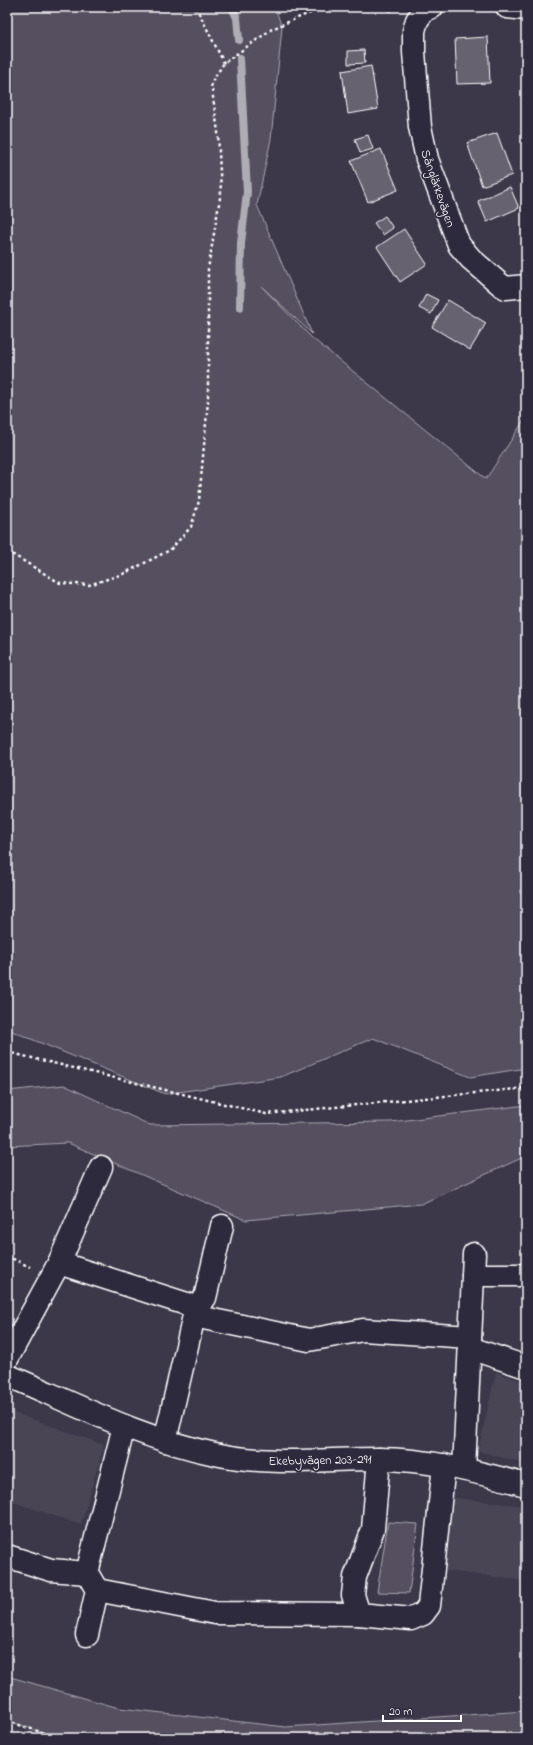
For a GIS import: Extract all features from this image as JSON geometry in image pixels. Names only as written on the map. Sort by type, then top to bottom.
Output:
[{"type":"street","name":"Sånglärkevägen","points":[[432,7],[425,10],[416,20],[414,31],[414,52],[420,127],[427,159],[459,245],[501,285],[506,288],[526,286]]},
{"type":"street","points":[[506,7],[526,10]]},
{"type":"street","points":[[7,1359],[59,1262],[101,1167]]},
{"type":"street","points":[[165,1441],[195,1312],[205,1298],[222,1226]]},
{"type":"street","points":[[59,1262],[195,1312],[309,1340],[363,1330],[470,1342],[526,1366]]},
{"type":"street","points":[[7,1556],[92,1582],[215,1613],[359,1614],[411,1619],[423,1614],[429,1606],[454,1467],[470,1342],[474,1265],[526,1275]]},
{"type":"street","name":"Ekebyvägen 203-291","points":[[7,1374],[124,1426],[165,1441],[216,1455],[278,1462],[379,1459],[454,1467],[526,1485]]},
{"type":"street","points":[[87,1635],[92,1582],[124,1426]]},
{"type":"street","points":[[359,1614],[353,1595],[355,1577],[373,1529],[379,1459]]},
{"type":"path","points":[[196,7],[224,63]]},
{"type":"path","points":[[7,551],[60,582],[89,585],[123,574],[170,550],[191,528],[200,501],[208,401],[208,269],[221,192],[218,132],[211,83],[224,63],[272,29],[307,14],[330,7]]},
{"type":"path","points":[[7,1052],[266,1114],[526,1088]]},
{"type":"path","points":[[7,1721],[59,1738]]},
{"type":"shaded area","points":[[7,7],[275,7],[282,28],[271,139],[257,205],[312,334],[260,285],[312,338],[486,479],[526,417],[526,1068],[470,1077],[373,1038],[281,1077],[165,1094],[7,1029]]},
{"type":"shaded area","points":[[64,1085],[150,1125],[391,1122],[526,1105],[526,1156],[421,1204],[246,1220],[68,1143],[7,1146],[7,1091]]},
{"type":"shaded area","points":[[496,1372],[526,1383],[526,1464],[478,1451]]},
{"type":"shaded area","points":[[7,1410],[104,1445],[81,1525],[7,1500]]},
{"type":"shaded area","points":[[448,1497],[526,1506],[526,1581],[439,1570]]},
{"type":"shaded area","points":[[388,1522],[418,1524],[409,1593],[377,1592]]},
{"type":"shaded area","points":[[7,1676],[119,1708],[286,1727],[526,1711],[526,1738],[56,1738],[7,1720]]},
{"type":"building","points":[[488,37],[490,83],[457,84],[455,39]]},
{"type":"building","points":[[364,50],[365,63],[348,64],[348,51]]},
{"type":"building","points":[[371,66],[378,109],[348,114],[342,71]]},
{"type":"building","points":[[497,133],[512,175],[482,186],[467,143]]},
{"type":"building","points":[[368,135],[373,149],[360,153],[355,139]]},
{"type":"building","points":[[381,149],[398,190],[368,202],[351,161]]},
{"type":"building","points":[[510,187],[519,208],[487,222],[478,201]]},
{"type":"building","points":[[385,216],[393,228],[383,235],[374,223]]},
{"type":"building","points":[[404,229],[427,264],[400,282],[377,247]]},
{"type":"building","points":[[426,294],[438,300],[431,314],[419,308]]},
{"type":"building","points":[[448,300],[486,323],[470,350],[432,327]]},
{"type":"waterway","points":[[232,7],[237,18],[239,40]]},
{"type":"waterway","points":[[240,58],[247,192],[241,243],[240,307]]}]
